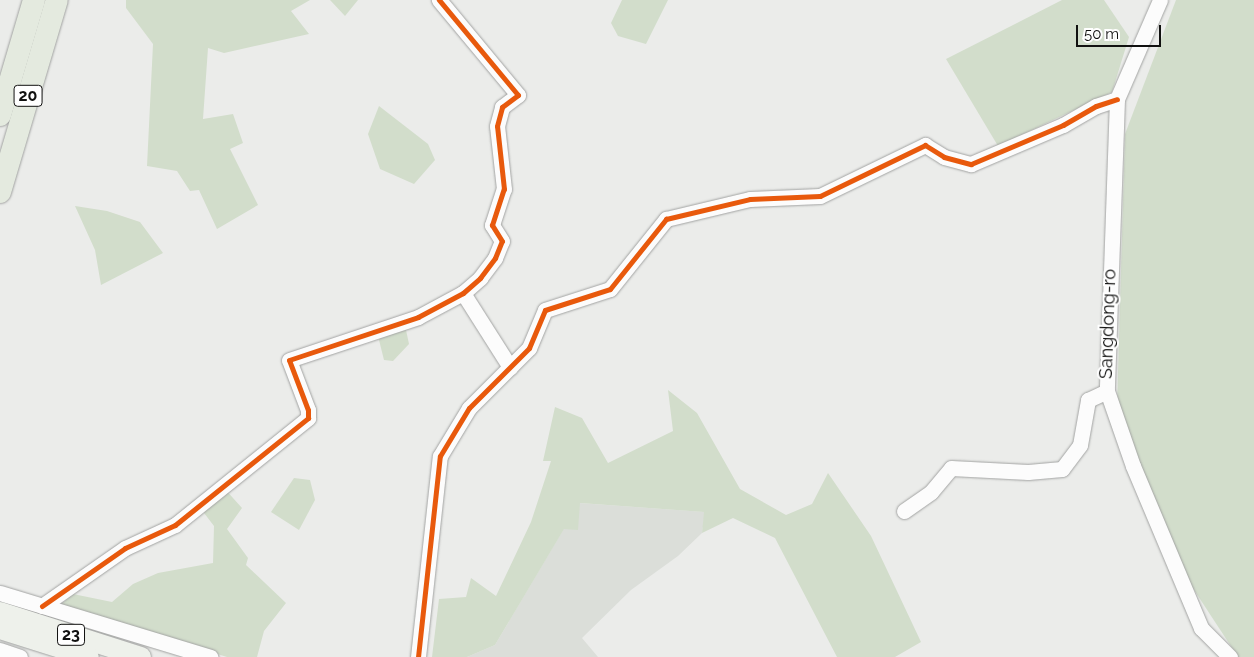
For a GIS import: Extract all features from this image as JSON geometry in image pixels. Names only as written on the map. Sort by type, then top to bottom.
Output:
[{"type":"highway","name":"20","points":[[0,115],[34,0]]},
{"type":"highway","name":"20","points":[[0,192],[56,0]]},
{"type":"main road","name":"23","points":[[0,612],[142,657]]},
{"type":"main road","name":"23","points":[[0,628],[89,657]]},
{"type":"street","points":[[42,606],[125,548],[175,525],[308,418],[308,410],[289,360],[418,317],[463,293],[490,265],[502,241],[492,225],[504,189],[497,126],[502,106],[518,95],[439,0]]},
{"type":"street","name":"Sangdong-ro","points":[[1160,0],[1118,99],[1107,391],[1133,466],[1201,628],[1230,657]]},
{"type":"street","points":[[418,657],[440,456],[469,408],[529,348],[545,310],[610,289],[666,219],[750,199],[820,196],[925,145],[944,157],[971,164],[1063,125],[1096,106],[1118,99]]},
{"type":"street","points":[[463,293],[510,367]]},
{"type":"street","points":[[904,511],[931,492],[951,468],[1028,472],[1062,469],[1080,445],[1088,400],[1107,391]]},
{"type":"street","points":[[0,593],[210,657]]},
{"type":"street","points":[[0,650],[20,657]]},
{"type":"shaded area","points":[[579,503],[705,512],[702,533],[678,556],[631,590],[582,638],[598,657],[467,657],[495,645]]},
{"type":"green space","points":[[126,0],[310,0],[291,11],[309,34],[224,53],[208,48],[203,119],[233,114],[243,143],[230,149],[258,205],[217,229],[199,190],[190,191],[177,171],[147,166],[153,44],[126,8]]},
{"type":"green space","points":[[330,0],[358,0],[345,16]]},
{"type":"green space","points":[[622,0],[668,0],[646,44],[618,36],[611,23]]},
{"type":"green space","points":[[1062,0],[1104,0],[1129,37],[1112,92],[998,146],[946,59]]},
{"type":"green space","points":[[1176,0],[1254,0],[1254,657],[1238,657],[1179,567],[1117,407],[1125,134]]},
{"type":"green space","points":[[379,106],[428,144],[435,160],[414,184],[380,169],[368,134]]},
{"type":"green space","points":[[75,206],[107,211],[140,222],[163,253],[101,285],[95,250]]},
{"type":"green space","points":[[406,330],[409,344],[393,361],[384,360],[378,336]]},
{"type":"green space","points":[[668,390],[697,413],[740,489],[786,515],[812,504],[828,473],[871,536],[921,642],[895,657],[837,657],[775,538],[733,518],[702,533],[704,512],[580,503],[578,530],[564,529],[495,645],[467,657],[432,657],[439,599],[466,597],[471,578],[496,596],[531,522],[551,461],[543,461],[555,407],[582,418],[608,463],[673,431]]},
{"type":"green space","points":[[294,478],[310,480],[315,500],[299,530],[271,512]]},
{"type":"green space","points":[[224,488],[242,508],[227,529],[248,558],[246,565],[286,603],[264,631],[257,657],[227,657],[60,605],[73,594],[112,602],[133,584],[158,573],[213,563],[214,526],[201,509]]},
{"type":"cycle path","points":[[42,606],[125,548],[175,525],[308,418],[308,410],[289,360],[418,317],[463,293],[480,278],[495,258],[502,241],[492,225],[504,189],[497,126],[502,107],[518,95],[439,0]]},
{"type":"cycle path","points":[[418,657],[440,456],[469,408],[529,348],[545,310],[610,289],[666,219],[750,199],[820,196],[925,145],[944,157],[971,164],[1063,125],[1096,106],[1117,99]]}]
